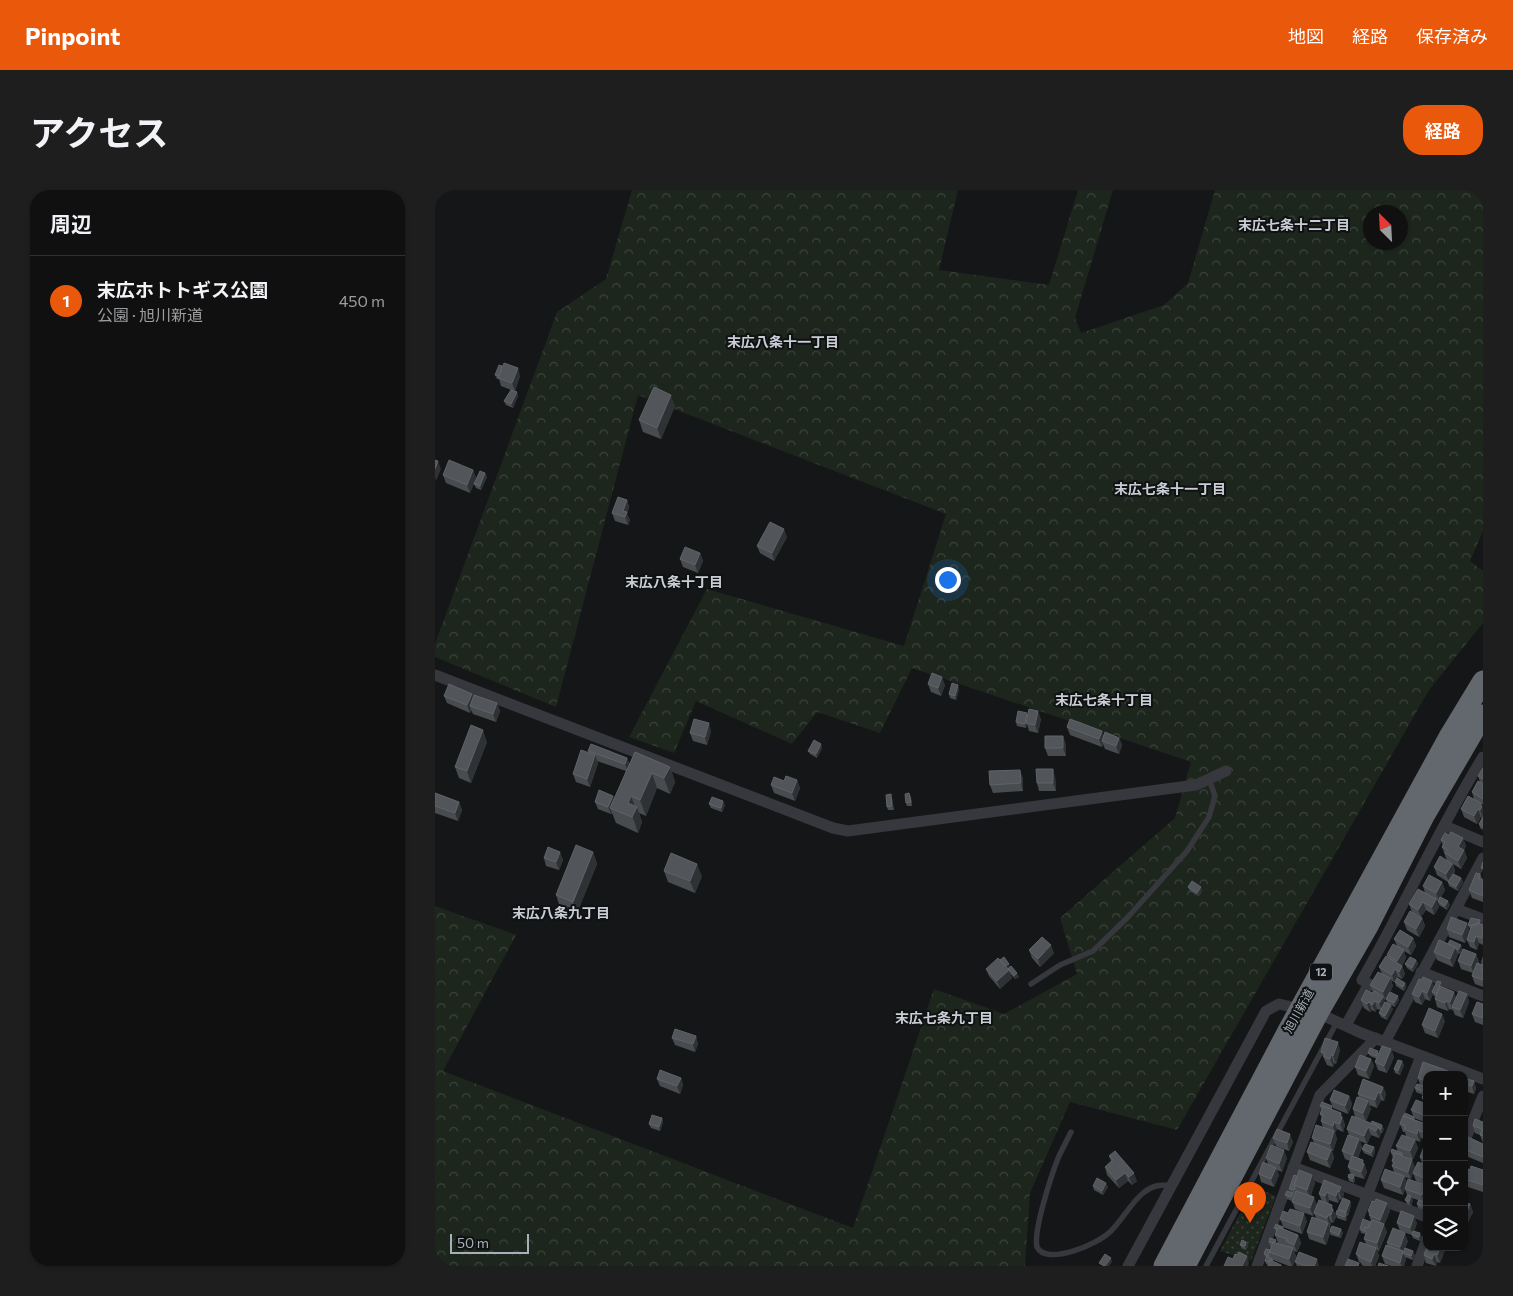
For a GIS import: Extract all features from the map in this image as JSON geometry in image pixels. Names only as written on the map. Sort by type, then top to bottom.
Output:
[{"type":"highway","name":"旭川新道","points":[[1185,1266],[1309,1011],[1449,737],[1483,681]]},
{"type":"highway","name":"旭川新道","points":[[1165,1266],[1309,1011],[1368,926],[1425,816],[1483,715]]},
{"type":"street","points":[[435,675],[833,828],[848,830],[1196,785],[1226,771]]},
{"type":"street","points":[[1342,1023],[1369,984],[1362,980],[1480,761],[1459,756]]},
{"type":"street","points":[[1445,826],[1483,842]]},
{"type":"street","points":[[1257,1266],[1320,1095],[1381,1040],[1421,972],[1483,858]]},
{"type":"street","points":[[1456,909],[1483,919]]},
{"type":"street","points":[[1368,926],[1390,931]]},
{"type":"street","points":[[1421,972],[1483,996]]},
{"type":"street","points":[[1128,1266],[1266,1011],[1279,1004],[1309,1011],[1342,1023],[1421,1056],[1483,1079]]},
{"type":"street","points":[[1340,1266],[1421,1056]]},
{"type":"street","points":[[1468,1133],[1483,1096]]},
{"type":"street","points":[[1293,1167],[1423,1216]]},
{"type":"street","points":[[1417,1266],[1423,1250]]},
{"type":"lane","points":[[1031,984],[1060,964],[1093,951],[1128,917],[1187,851],[1209,817],[1215,796],[1209,779]]},
{"type":"lane","points":[[1206,1266],[1342,1023]]},
{"type":"lane","points":[[1050,1262],[1042,1258],[1037,1249],[1035,1239],[1040,1216],[1059,1157],[1071,1132]]},
{"type":"lane","points":[[1063,1261],[1086,1250],[1111,1231],[1143,1194],[1157,1185],[1171,1185]]},
{"type":"green space","points":[[632,190],[958,190],[939,270],[1049,285],[1078,190],[1113,190],[1075,318],[1081,333],[1164,305],[1188,283],[1215,190],[1483,190],[1483,531],[1470,561],[1483,571],[1483,623],[1429,690],[1177,1130],[1070,1102],[1030,1193],[1025,1266],[435,1266],[435,906],[516,935],[443,1071],[853,1228],[934,989],[1004,1014],[1077,974],[1060,918],[1175,818],[1191,762],[912,668],[880,733],[817,712],[792,744],[696,701],[674,753],[629,737],[707,589],[904,646],[946,514],[638,395],[556,707],[435,657],[435,644],[557,312],[606,279]]},
{"type":"green space","points":[[1254,1187],[1276,1196],[1251,1261],[1220,1251]]},
{"type":"building","points":[[504,363],[518,368],[512,383],[498,378]]},
{"type":"building","points":[[499,365],[502,366],[499,376],[495,375]]},
{"type":"building","points":[[654,387],[671,395],[657,428],[639,420]]},
{"type":"building","points":[[511,390],[517,392],[511,404],[504,401]]},
{"type":"building","points":[[449,460],[473,470],[467,485],[443,475]]},
{"type":"building","points":[[480,471],[485,473],[480,486],[474,484]]},
{"type":"building","points":[[618,497],[627,500],[623,511],[627,512],[625,517],[612,513]]},
{"type":"building","points":[[770,522],[784,529],[772,553],[757,546]]},
{"type":"building","points":[[685,547],[700,553],[695,565],[680,559]]},
{"type":"building","points":[[932,673],[942,677],[938,688],[928,684]]},
{"type":"building","points":[[952,683],[958,685],[955,696],[949,694]]},
{"type":"building","points":[[449,684],[472,694],[467,705],[444,696]]},
{"type":"building","points":[[474,695],[497,703],[493,714],[470,706]]},
{"type":"building","points":[[1029,709],[1038,711],[1035,725],[1026,723]]},
{"type":"building","points":[[1018,711],[1027,713],[1025,724],[1016,722]]},
{"type":"building","points":[[694,719],[709,723],[705,737],[690,733]]},
{"type":"building","points":[[1070,719],[1102,731],[1099,739],[1067,727]]},
{"type":"building","points":[[471,725],[483,730],[467,771],[455,767]]},
{"type":"building","points":[[1105,732],[1119,738],[1116,746],[1102,741]]},
{"type":"building","points":[[1045,736],[1063,736],[1063,748],[1045,748]]},
{"type":"building","points":[[814,740],[821,744],[816,754],[808,751]]},
{"type":"building","points":[[591,744],[627,758],[625,764],[588,751]]},
{"type":"building","points":[[581,750],[595,755],[587,779],[573,774]]},
{"type":"building","points":[[635,752],[670,767],[664,778],[652,773],[640,800],[631,796],[628,803],[637,807],[632,817],[610,808]]},
{"type":"building","points":[[1483,768],[1483,779],[1478,776]]},
{"type":"building","points":[[1036,769],[1053,769],[1053,783],[1037,783]]},
{"type":"building","points":[[1020,770],[1021,783],[990,785],[989,771]]},
{"type":"building","points":[[786,776],[797,780],[792,793],[771,785],[774,777],[784,781]]},
{"type":"building","points":[[1478,781],[1483,784],[1483,799],[1472,792]]},
{"type":"building","points":[[599,790],[613,796],[608,807],[595,802]]},
{"type":"building","points":[[435,793],[459,802],[455,813],[435,806]]},
{"type":"building","points":[[909,793],[911,802],[906,803],[905,794]]},
{"type":"building","points":[[891,794],[892,806],[887,807],[886,795]]},
{"type":"building","points":[[1468,796],[1481,803],[1480,805],[1482,806],[1474,816],[1461,809]]},
{"type":"building","points":[[712,797],[723,801],[721,808],[709,804]]},
{"type":"building","points":[[1483,817],[1483,827],[1479,824]]},
{"type":"building","points":[[1451,832],[1463,838],[1458,847],[1464,850],[1458,861],[1445,853],[1447,850],[1442,847],[1445,842],[1441,840],[1445,833],[1449,835]]},
{"type":"building","points":[[576,845],[593,852],[573,902],[556,895]]},
{"type":"building","points":[[548,847],[560,852],[556,862],[544,858]]},
{"type":"building","points":[[671,853],[697,864],[690,881],[664,871]]},
{"type":"building","points":[[1440,856],[1452,864],[1446,874],[1434,867]]},
{"type":"building","points":[[1476,873],[1480,874],[1479,879],[1483,880],[1483,896],[1469,890]]},
{"type":"building","points":[[1453,874],[1461,878],[1456,887],[1448,882]]},
{"type":"building","points":[[1429,875],[1442,882],[1436,893],[1423,886]]},
{"type":"building","points":[[1192,881],[1201,887],[1197,893],[1188,887]]},
{"type":"building","points":[[1418,889],[1436,899],[1432,907],[1423,902],[1418,910],[1409,904]]},
{"type":"building","points":[[1440,897],[1448,901],[1445,906],[1438,902]]},
{"type":"building","points":[[1410,911],[1422,918],[1416,929],[1404,922]]},
{"type":"building","points":[[1451,917],[1467,923],[1462,935],[1447,929]]},
{"type":"building","points":[[1471,918],[1480,920],[1479,924],[1468,925]]},
{"type":"building","points":[[1477,923],[1483,925],[1482,938],[1476,936],[1474,942],[1467,940],[1472,925],[1476,926]]},
{"type":"building","points":[[1400,930],[1413,938],[1408,947],[1394,939]]},
{"type":"building","points":[[1042,937],[1051,945],[1038,959],[1029,950]]},
{"type":"building","points":[[1439,940],[1455,947],[1450,959],[1434,952]]},
{"type":"building","points":[[1450,940],[1461,945],[1458,950],[1448,944]]},
{"type":"building","points":[[1393,944],[1404,950],[1397,961],[1387,955]]},
{"type":"building","points":[[1463,949],[1476,954],[1471,966],[1458,961]]},
{"type":"building","points":[[1386,956],[1402,966],[1399,972],[1395,969],[1392,975],[1379,967]]},
{"type":"building","points":[[1004,957],[1009,964],[1005,966],[1000,960]]},
{"type":"building","points":[[1410,957],[1416,960],[1412,968],[1405,964]]},
{"type":"building","points":[[998,958],[1009,970],[997,981],[986,969]]},
{"type":"building","points":[[1477,963],[1483,965],[1481,969],[1483,969],[1483,980],[1472,976]]},
{"type":"building","points":[[1011,966],[1017,973],[1014,976],[1008,969]]},
{"type":"building","points":[[1378,972],[1390,978],[1383,992],[1370,985]]},
{"type":"building","points":[[1423,977],[1432,981],[1427,993],[1422,991],[1419,997],[1412,994],[1419,979],[1422,980]]},
{"type":"building","points":[[1397,978],[1405,983],[1403,987],[1395,982]]},
{"type":"building","points":[[1437,981],[1441,982],[1436,994],[1432,992]]},
{"type":"building","points":[[1440,986],[1454,992],[1450,1002],[1446,1001],[1445,1003],[1435,999]]},
{"type":"building","points":[[1366,990],[1372,993],[1375,991],[1383,997],[1379,1003],[1375,1001],[1372,1005],[1361,1000]]},
{"type":"building","points":[[1459,991],[1467,994],[1460,1010],[1452,1007]]},
{"type":"building","points":[[1390,992],[1398,996],[1394,1003],[1386,999]]},
{"type":"building","points":[[1385,1002],[1391,1005],[1385,1016],[1379,1013]]},
{"type":"building","points":[[1477,1002],[1483,1004],[1483,1018],[1472,1014]]},
{"type":"building","points":[[1429,1008],[1442,1014],[1435,1031],[1422,1025]]},
{"type":"building","points":[[675,1029],[696,1036],[693,1044],[672,1038]]},
{"type":"building","points":[[1325,1038],[1338,1042],[1330,1059],[1324,1057],[1325,1053],[1321,1052]]},
{"type":"building","points":[[1382,1046],[1391,1049],[1384,1066],[1375,1062]]},
{"type":"building","points":[[1370,1048],[1378,1051],[1376,1056],[1368,1053]]},
{"type":"building","points":[[1360,1055],[1371,1059],[1366,1071],[1355,1067]]},
{"type":"building","points":[[1398,1060],[1402,1061],[1398,1071],[1394,1069]]},
{"type":"building","points":[[1423,1062],[1448,1071],[1423,1071],[1423,1080],[1418,1078]]},
{"type":"building","points":[[660,1070],[681,1078],[677,1086],[657,1079]]},
{"type":"building","points":[[1363,1079],[1383,1087],[1381,1093],[1378,1092],[1375,1100],[1358,1094]]},
{"type":"building","points":[[1468,1079],[1474,1081],[1472,1086],[1468,1085]]},
{"type":"building","points":[[1417,1084],[1423,1086],[1423,1092],[1415,1088]]},
{"type":"building","points":[[1334,1090],[1349,1096],[1345,1106],[1330,1100]]},
{"type":"building","points":[[1357,1097],[1368,1101],[1363,1113],[1353,1109]]},
{"type":"building","points":[[1416,1100],[1423,1103],[1423,1114],[1411,1110]]},
{"type":"building","points":[[1322,1102],[1332,1106],[1331,1109],[1320,1106]]},
{"type":"building","points":[[1323,1106],[1341,1113],[1340,1124],[1334,1122],[1333,1126],[1321,1121],[1323,1115],[1320,1114]]},
{"type":"building","points":[[1405,1113],[1414,1117],[1413,1119],[1403,1116]]},
{"type":"building","points":[[652,1115],[662,1118],[659,1127],[649,1124]]},
{"type":"building","points":[[1352,1116],[1378,1126],[1376,1131],[1368,1127],[1364,1136],[1347,1129]]},
{"type":"building","points":[[1403,1116],[1423,1123],[1423,1132],[1418,1130],[1417,1134],[1404,1129],[1405,1126],[1400,1124]]},
{"type":"building","points":[[1475,1119],[1483,1122],[1483,1136],[1480,1135],[1482,1129],[1473,1126]]},
{"type":"building","points":[[1372,1121],[1382,1125],[1381,1129],[1371,1123]]},
{"type":"building","points":[[1316,1125],[1334,1131],[1330,1144],[1312,1138]]},
{"type":"building","points":[[1277,1129],[1290,1134],[1287,1143],[1273,1138]]},
{"type":"building","points":[[1348,1135],[1359,1139],[1353,1155],[1342,1151]]},
{"type":"building","points":[[1402,1135],[1415,1140],[1410,1151],[1396,1146]]},
{"type":"building","points":[[1468,1137],[1483,1144],[1483,1157],[1468,1151]]},
{"type":"building","points":[[1311,1142],[1331,1150],[1327,1160],[1307,1152]]},
{"type":"building","points":[[1365,1144],[1374,1147],[1371,1153],[1362,1149]]},
{"type":"building","points":[[1271,1145],[1284,1150],[1279,1164],[1266,1158]]},
{"type":"building","points":[[1392,1149],[1402,1153],[1402,1155],[1394,1154],[1391,1152]]},
{"type":"building","points":[[1115,1151],[1134,1173],[1129,1177],[1125,1173],[1116,1180],[1105,1167],[1113,1160],[1109,1156]]},
{"type":"building","points":[[1395,1153],[1412,1159],[1408,1172],[1392,1166]]},
{"type":"building","points":[[1352,1156],[1363,1160],[1362,1163],[1364,1164],[1361,1172],[1348,1167]]},
{"type":"building","points":[[1263,1162],[1276,1168],[1271,1179],[1259,1174]]},
{"type":"building","points":[[1418,1162],[1423,1164],[1423,1178],[1413,1173]]},
{"type":"building","points":[[1471,1166],[1483,1170],[1483,1185],[1468,1180],[1468,1169],[1470,1170]]},
{"type":"building","points":[[1385,1169],[1404,1176],[1400,1187],[1381,1180]]},
{"type":"building","points":[[1299,1170],[1312,1175],[1307,1190],[1294,1185]]},
{"type":"building","points":[[1349,1174],[1354,1175],[1353,1179],[1348,1177]]},
{"type":"building","points":[[1294,1175],[1297,1176],[1294,1190],[1289,1189]]},
{"type":"building","points":[[1097,1178],[1106,1183],[1102,1191],[1093,1186]]},
{"type":"building","points":[[1408,1179],[1423,1184],[1422,1195],[1405,1189]]},
{"type":"building","points":[[1324,1180],[1341,1187],[1339,1192],[1337,1191],[1336,1196],[1327,1192],[1325,1196],[1319,1194]]},
{"type":"building","points":[[1287,1191],[1293,1193],[1291,1197],[1285,1195]]},
{"type":"building","points":[[1296,1191],[1314,1197],[1310,1208],[1292,1202]]},
{"type":"building","points":[[1408,1195],[1411,1196],[1409,1202],[1405,1200]]},
{"type":"building","points":[[1343,1198],[1350,1201],[1346,1212],[1338,1209]]},
{"type":"building","points":[[1376,1199],[1387,1203],[1380,1220],[1369,1215],[1371,1212],[1368,1211],[1372,1201],[1375,1202]]},
{"type":"building","points":[[1319,1200],[1332,1205],[1331,1215],[1328,1215],[1327,1218],[1314,1213]]},
{"type":"building","points":[[1419,1200],[1423,1202],[1423,1206],[1417,1204]]},
{"type":"building","points":[[1290,1209],[1304,1213],[1300,1226],[1280,1219],[1283,1211],[1288,1213]]},
{"type":"building","points":[[1337,1210],[1346,1213],[1345,1217],[1336,1214]]},
{"type":"building","points":[[1401,1211],[1414,1216],[1410,1228],[1397,1223]]},
{"type":"building","points":[[1312,1217],[1328,1223],[1323,1237],[1307,1232]]},
{"type":"building","points":[[1363,1219],[1371,1222],[1368,1228],[1365,1227],[1364,1231],[1360,1229]]},
{"type":"building","points":[[1372,1220],[1384,1224],[1377,1243],[1364,1239],[1367,1232],[1364,1231],[1365,1227],[1368,1228]]},
{"type":"building","points":[[1276,1224],[1283,1227],[1282,1229],[1274,1228]]},
{"type":"building","points":[[1332,1226],[1341,1229],[1339,1235],[1330,1231]]},
{"type":"building","points":[[1278,1227],[1298,1235],[1294,1245],[1286,1241],[1287,1239],[1275,1235]]},
{"type":"building","points":[[1393,1228],[1405,1233],[1400,1247],[1387,1243]]},
{"type":"building","points":[[1413,1231],[1420,1233],[1419,1237],[1412,1235]]},
{"type":"building","points":[[1270,1238],[1276,1240],[1275,1242],[1269,1242]]},
{"type":"building","points":[[1242,1240],[1246,1242],[1245,1246],[1240,1245]]},
{"type":"building","points":[[1273,1242],[1293,1248],[1289,1259],[1269,1252]]},
{"type":"building","points":[[1360,1242],[1376,1248],[1371,1262],[1356,1254]]},
{"type":"building","points":[[1386,1245],[1403,1251],[1400,1263],[1382,1256]]},
{"type":"building","points":[[1405,1248],[1413,1251],[1411,1256],[1403,1253]]},
{"type":"building","points":[[1266,1249],[1270,1250],[1268,1256],[1264,1254]]},
{"type":"building","points":[[1426,1251],[1439,1251],[1437,1255],[1434,1254],[1432,1259],[1424,1255]]},
{"type":"building","points":[[1239,1252],[1247,1256],[1242,1266],[1224,1266],[1228,1257],[1233,1259],[1235,1254],[1238,1255]]},
{"type":"building","points":[[1299,1252],[1317,1259],[1314,1266],[1306,1266],[1295,1262]]},
{"type":"building","points":[[1105,1254],[1111,1258],[1104,1266],[1099,1263]]},
{"type":"building","points":[[1267,1256],[1272,1259],[1272,1261],[1265,1261]]},
{"type":"building","points":[[1348,1259],[1359,1263],[1358,1266],[1345,1266]]},
{"type":"building","points":[[1270,1260],[1281,1265],[1281,1266],[1268,1266]]},
{"type":"place","name":"末広ホトトギス公園","points":[[1250,1223]]},
{"type":"district","name":"末広七条十二丁目","points":[[1294,225]]},
{"type":"district","name":"末広八条十一丁目","points":[[783,342]]},
{"type":"district","name":"末広七条十一丁目","points":[[1170,489]]},
{"type":"district","name":"末広八条十丁目","points":[[674,582]]},
{"type":"district","name":"末広七条十丁目","points":[[1104,700]]},
{"type":"district","name":"末広八条九丁目","points":[[561,913]]},
{"type":"district","name":"末広七条九丁目","points":[[944,1018]]}]
